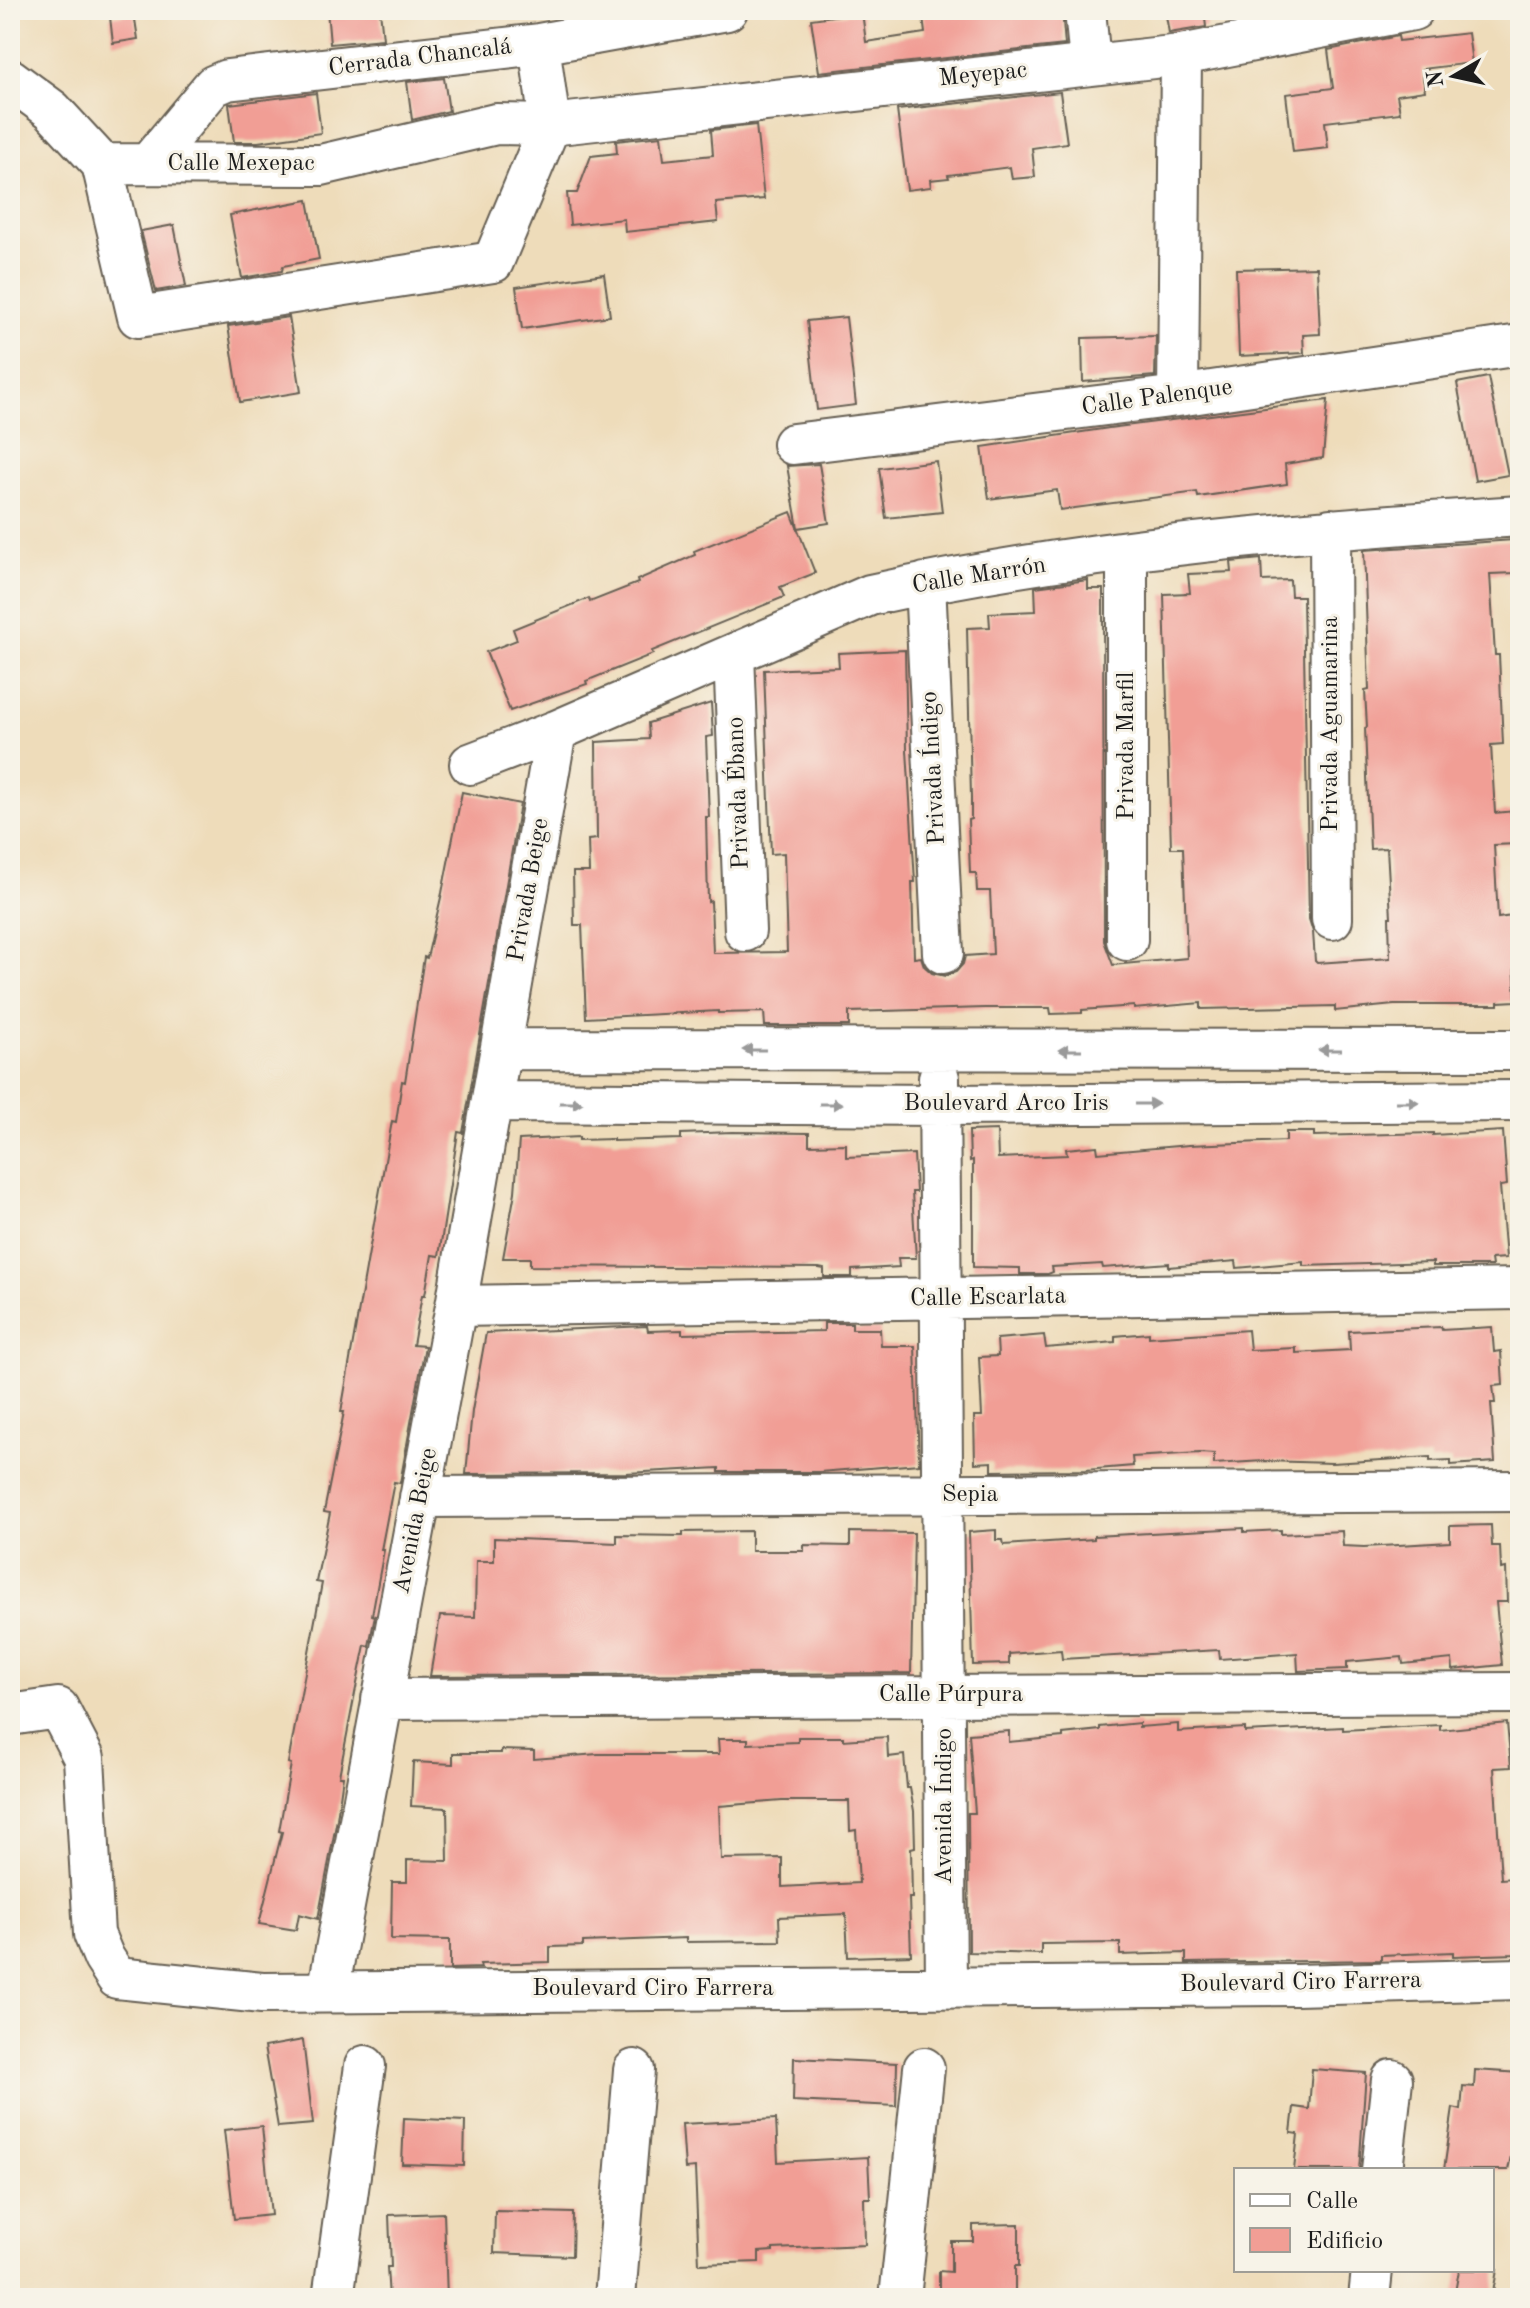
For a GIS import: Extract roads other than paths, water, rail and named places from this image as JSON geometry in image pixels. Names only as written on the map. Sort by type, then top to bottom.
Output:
[{"type":"street","name":"Cerrada Chancalá","points":[[148,164],[213,86],[227,80],[539,44],[727,10]]},
{"type":"street","points":[[1085,10],[1090,63]]},
{"type":"street","name":"Meyepac","points":[[550,125],[1181,55],[1413,10]]},
{"type":"street","points":[[10,79],[52,110],[102,164],[138,317],[493,262],[550,125],[539,44]]},
{"type":"street","points":[[1178,396],[1181,55]]},
{"type":"street","name":"Calle Mexepac","points":[[102,164],[321,165],[496,124],[550,125]]},
{"type":"street","name":"Calle Palenque","points":[[793,444],[1178,396],[1520,345]]},
{"type":"street","name":"Calle Marrón","points":[[470,764],[556,731],[870,595],[925,583],[1127,552],[1330,529],[1520,516]]},
{"type":"street","name":"Privada Aguamarina","points":[[1330,529],[1332,919]]},
{"type":"street","name":"Privada Marfil","points":[[1127,552],[1127,940]]},
{"type":"street","name":"Privada Índigo","points":[[925,583],[943,953]]},
{"type":"street","name":"Privada Ébano","points":[[734,654],[745,931]]},
{"type":"street","name":"Privada Beige","points":[[502,1049],[556,731]]},
{"type":"street","points":[[502,1049],[1520,1050]]},
{"type":"street","name":"Avenida Beige","points":[[328,1992],[502,1049]]},
{"type":"street","name":"Avenida Índigo","points":[[939,1050],[946,1987]]},
{"type":"street","name":"Boulevard Arco Iris","points":[[493,1102],[940,1105],[1520,1101]]},
{"type":"street","name":"Calle Escarlata","points":[[456,1306],[1520,1289]]},
{"type":"street","name":"Sepia","points":[[420,1497],[1520,1491]]},
{"type":"street","name":"Calle Púrpura","points":[[382,1699],[1520,1693]]},
{"type":"street","name":"Boulevard Ciro Farrera","points":[[10,1715],[58,1708],[84,1758],[94,1934],[117,1978],[262,1993],[1296,1985],[1520,1979]]},
{"type":"street","points":[[333,2298],[365,2066]]},
{"type":"street","points":[[900,2298],[924,2068]]},
{"type":"street","points":[[615,2298],[634,2070]]},
{"type":"street","points":[[1382,2168],[1392,2080]]},
{"type":"street","points":[[1369,2298],[1372,2272]]}]
